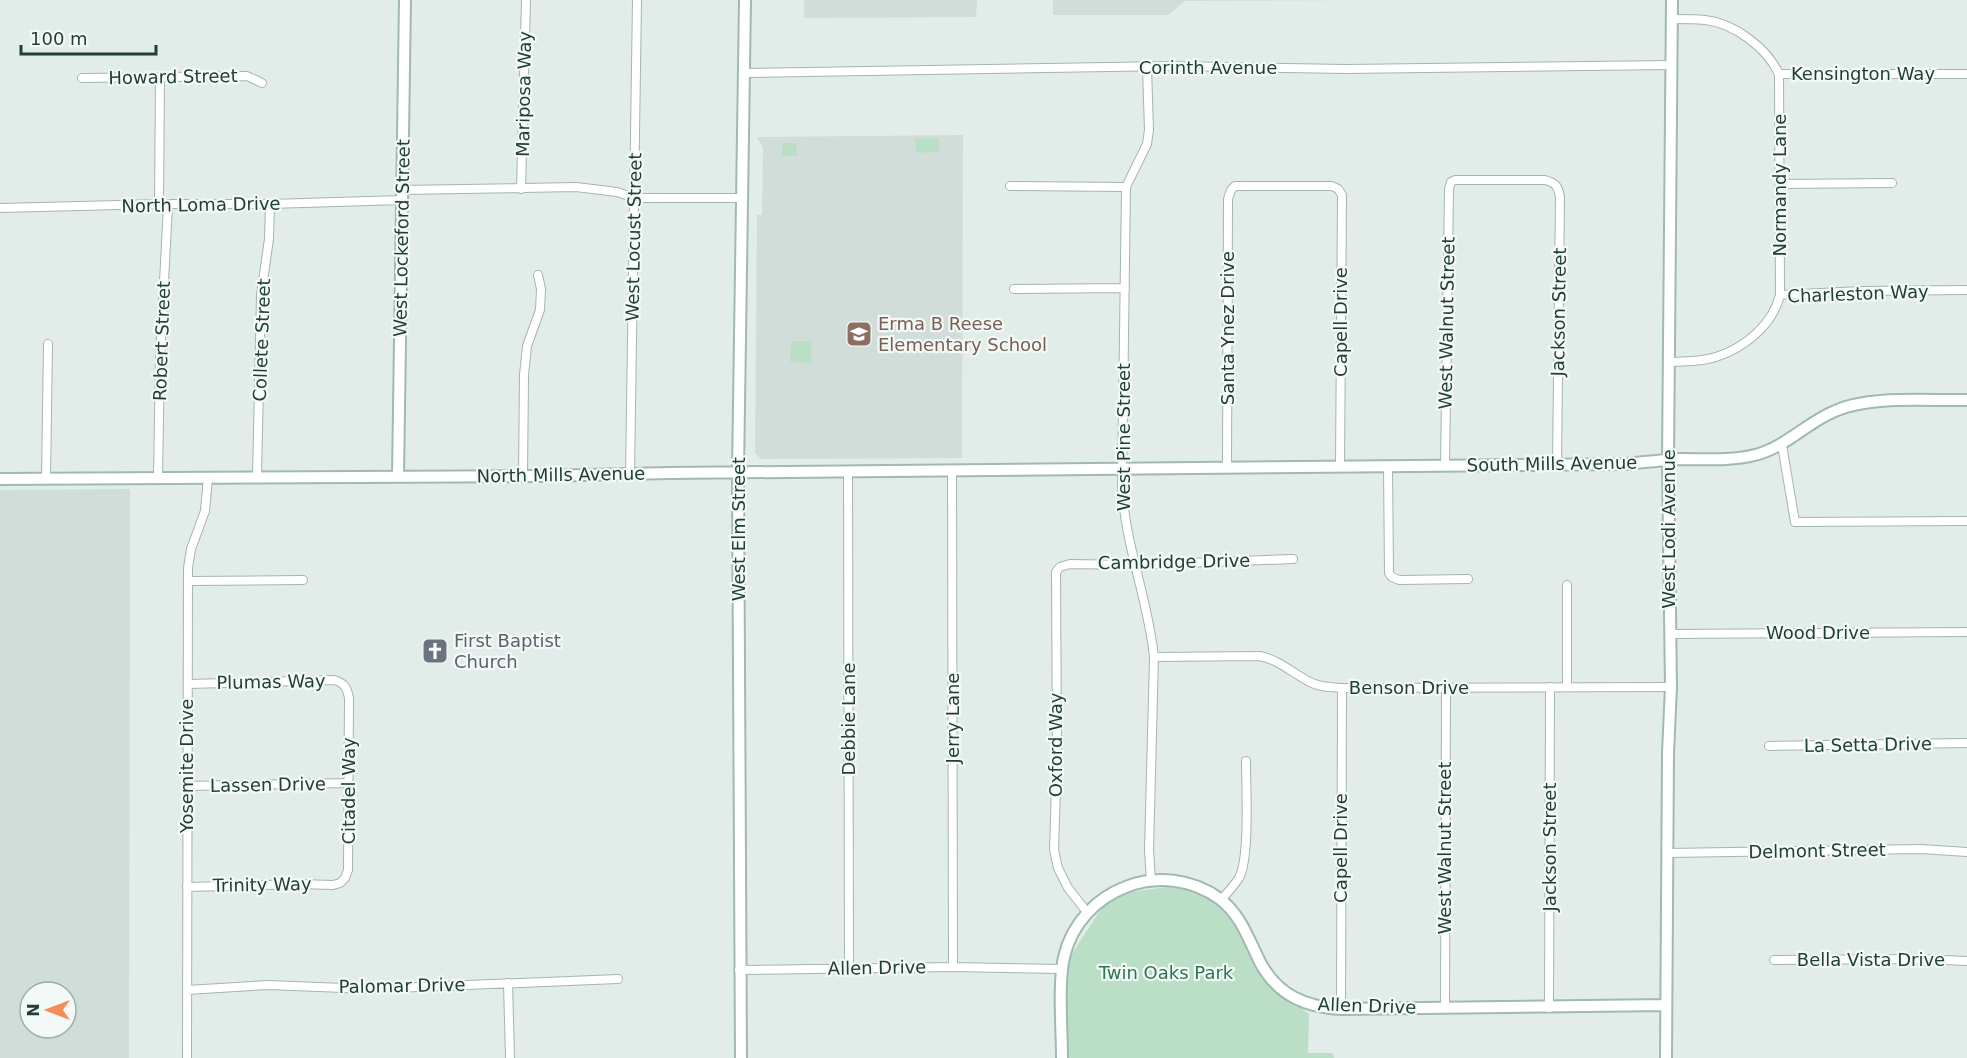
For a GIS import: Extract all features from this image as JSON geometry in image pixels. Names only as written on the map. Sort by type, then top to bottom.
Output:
[{"type":"street","name":"West Lockeford Street","points":[[398,477],[405,0]]},
{"type":"street","name":"Mariposa Way","points":[[521,189],[526,0]]},
{"type":"street","name":"West Locust Street","points":[[630,474],[637,0]]},
{"type":"street","name":"West Elm Street","points":[[741,1058],[738,472],[745,0]]},
{"type":"street","name":"West Lodi Avenue","points":[[1666,1058],[1671,687],[1668,460],[1672,0]]},
{"type":"street","name":"Kensington Way","points":[[1672,19],[1706,20],[1723,24],[1763,51],[1779,74],[1967,74]]},
{"type":"street","name":"Corinth Avenue","points":[[744,73],[1171,66],[1346,69],[1672,65]]},
{"type":"street","name":"West Pine Street","points":[[1148,68],[1149,130],[1147,144],[1126,187],[1122,468],[1124,510],[1152,638],[1154,657],[1149,850],[1151,881]]},
{"type":"street","name":"Normandy Lane","points":[[1779,74],[1780,295]]},
{"type":"street","name":"Howard Street","points":[[82,78],[248,76],[262,83]]},
{"type":"street","points":[[159,204],[160,77]]},
{"type":"street","name":"West Walnut Street","points":[[1445,465],[1449,189],[1451,182],[1455,180],[1533,180]]},
{"type":"street","name":"Jackson Street","points":[[1533,180],[1554,182],[1559,188],[1560,197],[1557,464]]},
{"type":"street","points":[[1780,184],[1892,183]]},
{"type":"street","points":[[1010,186],[1126,187]]},
{"type":"street","name":"Santa Ynez Drive","points":[[1227,467],[1228,199],[1231,190],[1235,186],[1329,186]]},
{"type":"street","name":"Capell Drive","points":[[1329,186],[1338,189],[1342,195],[1340,466]]},
{"type":"street","name":"North Loma Drive","points":[[0,208],[270,204],[521,189],[593,188],[635,198],[742,198]]},
{"type":"street","name":"Collete Street","points":[[258,476],[261,295],[269,239],[270,204]]},
{"type":"street","name":"Robert Street","points":[[158,477],[161,325],[168,205]]},
{"type":"street","points":[[523,476],[524,375],[527,346],[540,310],[541,289],[538,275]]},
{"type":"street","points":[[1014,289],[1125,288]]},
{"type":"street","name":"Charleston Way","points":[[1670,362],[1716,357],[1741,346],[1756,334],[1773,314],[1780,295],[1862,291],[1967,290]]},
{"type":"street","points":[[46,478],[48,344]]},
{"type":"street","name":"South Mills Avenue","points":[[1122,468],[1626,464],[1736,458],[1754,455],[1782,445],[1817,420],[1846,406],[1875,401],[1967,400]]},
{"type":"street","points":[[1782,445],[1795,522],[1967,521]]},
{"type":"street","points":[[1388,466],[1389,573],[1392,578],[1399,580],[1468,579]]},
{"type":"street","name":"North Mills Avenue","points":[[0,479],[523,476],[1122,468]]},
{"type":"street","name":"Jerry Lane","points":[[952,470],[953,967]]},
{"type":"street","name":"Debbie Lane","points":[[848,471],[849,968]]},
{"type":"street","name":"Yosemite Drive","points":[[187,1058],[188,581],[191,549],[205,511],[208,477]]},
{"type":"street","name":"Cambridge Drive","points":[[1058,570],[1070,564],[1135,565],[1293,559]]},
{"type":"street","name":"Oxford Way","points":[[1058,570],[1054,580],[1057,755],[1054,850],[1058,868],[1068,888],[1087,912]]},
{"type":"street","points":[[188,581],[303,580]]},
{"type":"street","points":[[1567,585],[1567,686]]},
{"type":"street","name":"Wood Drive","points":[[1670,634],[1967,632]]},
{"type":"street","name":"Benson Drive","points":[[1154,657],[1260,656],[1272,659],[1309,682],[1320,686],[1342,688],[1671,687]]},
{"type":"street","name":"Plumas Way","points":[[188,684],[334,680],[342,682],[348,692]]},
{"type":"street","name":"West Walnut Street","points":[[1445,1008],[1446,687]]},
{"type":"street","name":"Jackson Street","points":[[1549,1008],[1550,687]]},
{"type":"street","name":"Capell Drive","points":[[1341,1009],[1342,688]]},
{"type":"street","name":"Citadel Way","points":[[337,884],[345,878],[348,870],[348,692]]},
{"type":"street","name":"La Setta Drive","points":[[1769,746],[1967,743]]},
{"type":"street","points":[[1221,900],[1238,879],[1242,869],[1246,832],[1246,761]]},
{"type":"street","name":"Lassen Drive","points":[[187,786],[349,783]]},
{"type":"street","name":"Delmont Street","points":[[1667,853],[1921,849],[1967,852]]},
{"type":"street","name":"Allen Drive","points":[[739,970],[953,967],[1062,969],[1068,944],[1078,925],[1087,912],[1103,899],[1124,887],[1151,881],[1181,882],[1202,889],[1221,900],[1247,933],[1262,965],[1275,984],[1294,998],[1313,1006],[1341,1009],[1666,1005]]},
{"type":"street","name":"Trinity Way","points":[[187,887],[337,884]]},
{"type":"street","name":"Bella Vista Drive","points":[[1774,960],[1967,961]]},
{"type":"street","points":[[1062,969],[1062,1058]]},
{"type":"street","name":"Palomar Drive","points":[[187,990],[268,986],[369,989],[618,979]]},
{"type":"street","points":[[508,983],[510,1058]]},
{"type":"shaded area","points":[[804,0],[977,0],[976,17],[804,18]]},
{"type":"shaded area","points":[[1053,0],[1382,0],[1185,1],[1168,15],[1053,15]]},
{"type":"shaded area","name":"Erma B Reese Elementary School","points":[[963,135],[962,458],[761,459],[755,453],[757,215],[762,215],[763,148],[757,137]]},
{"type":"shaded area","points":[[130,489],[129,1058],[0,1058],[0,490]]},
{"type":"green space","points":[[939,138],[939,152],[916,153],[915,139]]},
{"type":"green space","points":[[782,143],[796,143],[797,156],[782,156]]},
{"type":"green space","points":[[791,341],[811,341],[811,363],[790,362]]},
{"type":"green space","name":"Twin Oaks Park","points":[[1188,884],[1237,917],[1261,978],[1309,1014],[1308,1053],[1333,1053],[1334,1058],[1062,1058],[1062,969],[1110,895]]},
{"type":"place","name":"Erma B Reese Elementary School","points":[[859,334]]},
{"type":"place","name":"First Baptist Church","points":[[435,651]]}]
